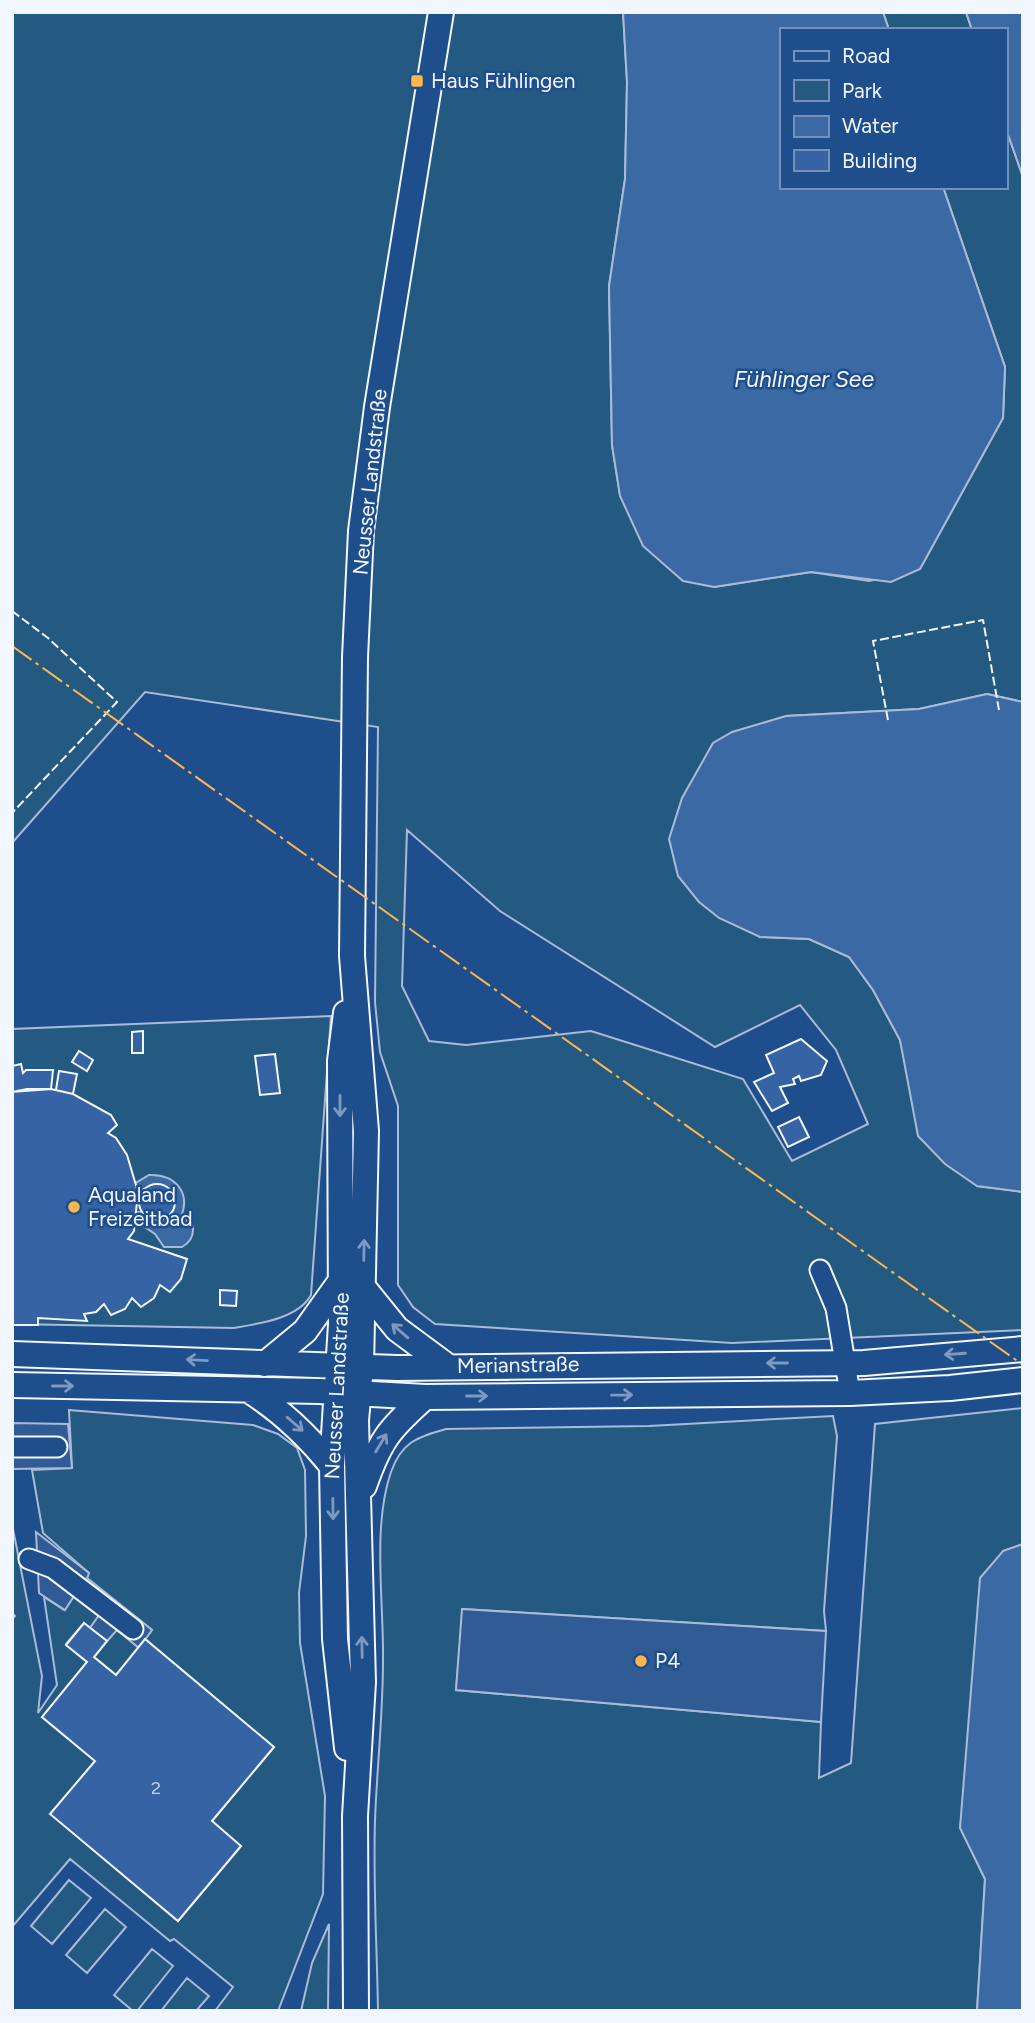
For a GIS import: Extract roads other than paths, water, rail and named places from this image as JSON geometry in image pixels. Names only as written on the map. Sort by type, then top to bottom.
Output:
[{"type":"main road","name":"Neusser Landstraße","points":[[355,1816],[335,1639],[332,1466],[349,1393],[351,1367],[352,1283],[340,1061],[352,956],[355,657],[361,531],[377,407],[441,12]]},
{"type":"main road","points":[[265,1364],[305,1331],[352,1283],[397,1329],[447,1366]]},
{"type":"main road","name":"Merianstraße","points":[[12,1354],[351,1367],[846,1362],[1023,1349]]},
{"type":"main road","name":"Merianstraße","points":[[12,1385],[425,1396],[849,1393],[950,1388],[1023,1380]]},
{"type":"main road","points":[[249,1390],[277,1408],[305,1433],[332,1466]]},
{"type":"main road","name":"Neusser Landstraße","points":[[349,1393],[356,1420],[363,1682],[355,1816],[356,2011]]},
{"type":"main road","points":[[358,1504],[376,1450],[392,1426],[425,1396]]},
{"type":"lane","points":[[820,1270],[836,1308],[849,1393]]},
{"type":"lane","points":[[12,1447],[57,1447]]},
{"type":"lane","points":[[29,1559],[53,1568],[133,1629]]},
{"type":"water","name":"Fühlinger See","points":[[623,12],[883,12],[888,28],[780,28],[780,189],[944,189],[1005,367],[1003,418],[920,569],[891,582],[811,572],[714,587],[683,581],[643,546],[620,496],[612,445],[609,286],[625,179],[627,82]]},
{"type":"water","points":[[966,12],[1023,12],[1023,177],[1007,132],[1007,28],[971,28]]},
{"type":"water","points":[[987,694],[1023,702],[1023,1192],[977,1186],[945,1164],[918,1136],[900,1040],[873,990],[849,957],[809,939],[760,937],[719,918],[699,902],[678,876],[669,839],[682,798],[713,743],[732,732],[786,716],[919,709]]},
{"type":"water","points":[[149,1175],[158,1175],[173,1181],[182,1192],[184,1208],[181,1217],[186,1217],[188,1224],[192,1223],[193,1234],[182,1247],[164,1247],[155,1234],[134,1220],[138,1212],[154,1219],[166,1218],[173,1209],[173,1194],[164,1186],[156,1185],[137,1191],[134,1184]]},
{"type":"water","points":[[1023,1544],[1023,2011],[977,2011],[985,1879],[960,1828],[980,1578],[1003,1551]]},
{"type":"place","name":"Haus Fühlingen","points":[[417,81]]},
{"type":"place","name":"Aqualand Freizeitbad","points":[[74,1207]]},
{"type":"place","name":"P4","points":[[641,1661]]}]
